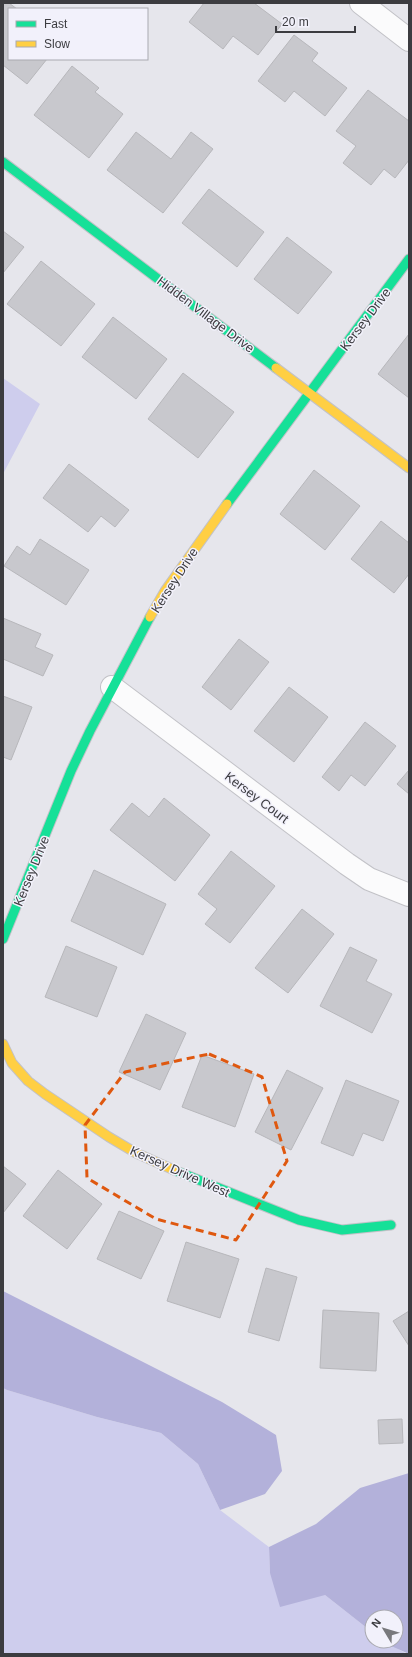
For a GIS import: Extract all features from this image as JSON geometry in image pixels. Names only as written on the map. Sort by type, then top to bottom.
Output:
[{"type":"street","points":[[361,3],[409,40]]},
{"type":"street","name":"Hidden Village Drive","points":[[3,162],[409,468]]},
{"type":"street","name":"Kersey Drive","points":[[3,939],[90,731],[112,687],[165,591],[206,532],[409,259]]},
{"type":"street","name":"Kersey Court","points":[[112,687],[347,864],[369,879],[409,895]]},
{"type":"street","name":"Kersey Drive West","points":[[3,1044],[12,1063],[28,1081],[44,1094],[136,1153],[193,1180],[299,1220],[342,1230],[391,1225]]},
{"type":"highlighted area","points":[[209,1054],[262,1077],[287,1161],[236,1240],[156,1219],[87,1178],[85,1125],[125,1072]]},
{"type":"shaded area","points":[[3,378],[40,404],[3,474]]},
{"type":"shaded area","points":[[3,1291],[222,1402],[276,1435],[282,1471],[265,1494],[220,1510],[198,1464],[161,1433],[97,1417],[3,1388]]},
{"type":"shaded area","points":[[3,1388],[97,1417],[161,1433],[198,1464],[220,1510],[269,1547],[270,1573],[325,1595],[364,1626],[364,1649],[398,1649],[407,1654],[3,1654]]},
{"type":"shaded area","points":[[409,1473],[409,1654],[398,1649],[404,1649],[404,1609],[364,1609],[364,1626],[325,1595],[280,1607],[270,1573],[269,1547],[316,1524],[360,1488]]},
{"type":"building","points":[[3,3],[9,3],[16,8],[8,8],[8,60],[46,60],[27,84],[3,65]]},
{"type":"building","points":[[204,3],[254,3],[282,24],[258,55],[233,36],[223,49],[189,22]]},
{"type":"building","points":[[294,35],[318,53],[312,61],[347,88],[325,116],[294,91],[285,102],[258,81]]},
{"type":"building","points":[[72,66],[99,88],[95,92],[123,114],[89,158],[34,115]]},
{"type":"building","points":[[368,90],[409,121],[409,160],[395,178],[384,169],[371,185],[343,163],[356,146],[336,131]]},
{"type":"building","points":[[136,132],[171,159],[191,132],[213,149],[163,213],[107,170]]},
{"type":"building","points":[[209,189],[264,232],[237,267],[182,223]]},
{"type":"building","points":[[3,231],[24,247],[3,273]]},
{"type":"building","points":[[287,237],[332,272],[298,314],[254,279]]},
{"type":"building","points":[[41,261],[95,304],[61,346],[7,304]]},
{"type":"building","points":[[113,317],[167,359],[136,399],[82,357]]},
{"type":"building","points":[[409,334],[409,398],[378,374]]},
{"type":"building","points":[[183,373],[234,412],[198,458],[148,419]]},
{"type":"building","points":[[69,464],[129,510],[115,527],[101,516],[88,532],[43,498]]},
{"type":"building","points":[[314,470],[360,506],[325,550],[280,514]]},
{"type":"building","points":[[381,521],[409,543],[409,574],[394,593],[351,559]]},
{"type":"building","points":[[40,539],[89,570],[66,605],[4,566],[17,546],[30,555]]},
{"type":"building","points":[[3,618],[41,634],[35,647],[53,655],[43,676],[3,659]]},
{"type":"building","points":[[239,639],[269,662],[231,710],[202,687]]},
{"type":"building","points":[[289,687],[328,717],[294,762],[254,731]]},
{"type":"building","points":[[3,696],[32,707],[11,760],[3,757]]},
{"type":"building","points":[[365,722],[396,746],[365,786],[351,775],[339,791],[322,777]]},
{"type":"building","points":[[409,770],[409,794],[397,784]]},
{"type":"building","points":[[164,798],[210,835],[175,881],[110,830],[132,803],[149,817]]},
{"type":"building","points":[[231,851],[275,886],[230,943],[205,924],[217,909],[198,894]]},
{"type":"building","points":[[94,870],[166,904],[143,955],[71,921]]},
{"type":"building","points":[[302,909],[334,934],[288,993],[255,968]]},
{"type":"building","points":[[66,946],[117,967],[97,1017],[45,997]]},
{"type":"building","points":[[350,947],[377,960],[366,981],[392,994],[372,1033],[320,1006]]},
{"type":"building","points":[[146,1014],[186,1033],[160,1090],[119,1072]]},
{"type":"building","points":[[202,1055],[254,1074],[235,1127],[182,1107]]},
{"type":"building","points":[[287,1070],[323,1088],[291,1150],[255,1132]]},
{"type":"building","points":[[346,1080],[399,1101],[383,1141],[363,1133],[353,1156],[321,1143]]},
{"type":"building","points":[[3,1166],[26,1184],[3,1213]]},
{"type":"building","points":[[58,1170],[102,1204],[67,1249],[23,1216]]},
{"type":"building","points":[[119,1211],[164,1231],[141,1279],[97,1259]]},
{"type":"building","points":[[186,1242],[239,1259],[220,1318],[167,1301]]},
{"type":"building","points":[[266,1268],[297,1277],[279,1341],[248,1332]]},
{"type":"building","points":[[323,1310],[379,1313],[376,1371],[320,1368]]},
{"type":"building","points":[[409,1311],[409,1346],[393,1321]]},
{"type":"building","points":[[402,1419],[403,1443],[379,1444],[378,1420]]},
{"type":"traffic: fast","points":[[3,162],[276,368]]},
{"type":"traffic: fast","points":[[227,504],[409,259]]},
{"type":"traffic: fast","points":[[3,939],[71,771],[90,731],[150,617]]},
{"type":"traffic: fast","points":[[174,1170],[299,1220],[342,1230],[391,1225]]},
{"type":"traffic: slow","points":[[276,368],[409,468]]},
{"type":"traffic: slow","points":[[150,617],[165,591],[227,504]]},
{"type":"traffic: slow","points":[[3,1044],[12,1063],[28,1081],[45,1094],[109,1137],[136,1153],[174,1170]]}]
